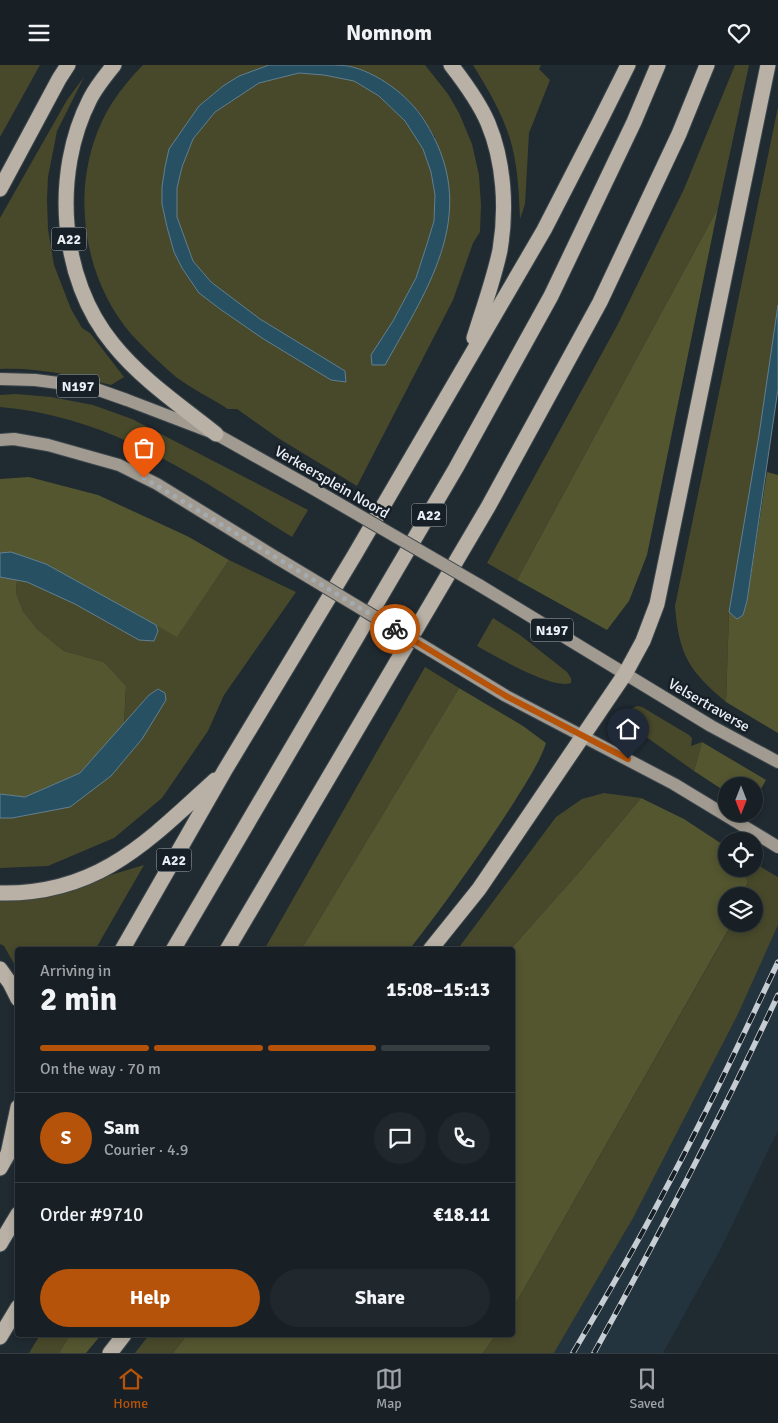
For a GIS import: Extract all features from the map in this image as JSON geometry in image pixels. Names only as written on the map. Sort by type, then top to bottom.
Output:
[{"type":"highway","points":[[0,189],[68,65]]},
{"type":"highway","name":"A22","points":[[114,65],[90,97],[81,118],[66,181],[65,214],[80,287],[90,309],[111,343],[144,377],[216,434]]},
{"type":"highway","name":"A22","points":[[451,65],[470,91],[488,122],[500,160],[504,220],[499,251],[468,358]]},
{"type":"highway","name":"A22","points":[[124,947],[225,770],[354,556],[544,230],[628,65]]},
{"type":"highway","name":"A22","points":[[175,947],[456,468],[551,297],[634,122],[658,65]]},
{"type":"highway","points":[[229,947],[488,507],[595,311],[679,134],[707,65]]},
{"type":"highway","points":[[432,947],[479,889],[625,674],[643,641],[657,603],[768,65]]},
{"type":"highway","name":"A22","points":[[0,893],[40,891],[78,881],[107,868],[140,847],[225,770]]},
{"type":"highway","points":[[0,969],[15,993]]},
{"type":"highway","points":[[8,1154],[15,1121]]},
{"type":"highway","points":[[0,1167],[15,1141]]},
{"type":"highway","points":[[0,1244],[15,1219]]},
{"type":"highway","points":[[0,1337],[15,1312]]},
{"type":"highway","points":[[110,1353],[122,1337]]},
{"type":"main road","name":"Verkeersplein Noord","points":[[0,379],[35,380],[93,389],[216,434],[479,585],[625,674]]},
{"type":"main road","points":[[0,440],[14,439],[48,445],[119,465],[157,484],[506,696],[674,784],[778,847]]},
{"type":"main road","name":"Velsertraverse","points":[[625,674],[710,726],[778,762]]},
{"type":"shaded area","points":[[778,925],[778,1130],[720,1250],[663,1353],[554,1353],[633,1218],[738,1014]]},
{"type":"green space","points":[[0,65],[40,65],[0,137]]},
{"type":"green space","points":[[143,65],[269,65],[239,76],[223,86],[199,106],[170,149],[162,187],[162,204],[174,252],[199,293],[262,338],[331,380],[346,382],[345,371],[260,319],[211,282],[193,261],[177,217],[177,188],[182,167],[193,139],[215,112],[259,83],[299,73],[324,75],[354,81],[379,96],[405,121],[423,149],[431,172],[435,195],[434,221],[416,278],[393,321],[371,355],[443,249],[435,137],[419,112],[402,95],[379,79],[346,65],[425,65],[448,94],[459,113],[472,144],[479,175],[480,232],[473,243],[453,300],[357,486],[278,438],[237,409],[228,409],[188,386],[132,335],[114,310],[100,282],[90,253],[85,222],[85,191],[89,160],[98,131],[115,98]]},
{"type":"green space","points":[[473,65],[541,65],[539,69],[550,80],[529,133],[525,204],[520,219],[517,173],[509,135],[496,104]]},
{"type":"green space","points":[[735,65],[749,65],[718,208],[517,580],[487,563],[618,324],[684,189]]},
{"type":"green space","points":[[84,77],[57,131],[48,177],[48,229],[54,265],[71,309],[82,328],[90,333],[124,377],[111,385],[70,375],[28,369],[0,369],[0,218],[67,100]]},
{"type":"green space","points":[[778,107],[778,305],[759,435],[729,612],[726,702],[703,681],[688,661],[679,637],[675,606]]},
{"type":"green space","points":[[718,208],[647,555],[629,601],[607,630],[517,580]]},
{"type":"green space","points":[[16,394],[51,397],[93,405],[132,419],[308,510],[292,537],[223,493],[154,454],[118,437],[80,423],[41,413],[0,407],[0,395]]},
{"type":"green space","points":[[767,472],[778,475],[778,733],[726,702],[729,612],[737,619],[743,615],[747,601]]},
{"type":"green space","points":[[29,477],[98,495],[187,536],[229,560],[177,637],[46,564],[0,553],[0,479]]},
{"type":"green space","points":[[229,560],[296,592],[224,695],[208,731],[162,798],[114,838],[48,866],[0,868],[0,818],[12,818],[70,806],[111,776],[142,739],[165,693],[158,689],[149,695],[124,724],[126,686],[104,662],[64,651],[37,629],[23,611],[16,593],[17,580],[52,592],[130,635],[154,641],[158,631],[156,625],[177,636]]},
{"type":"green space","points":[[0,577],[17,580],[16,593],[23,611],[37,629],[64,651],[104,662],[126,686],[124,724],[80,773],[25,797],[0,794]]},
{"type":"green space","points":[[493,618],[520,635],[567,672],[571,678],[571,683],[551,682],[538,677],[477,646]]},
{"type":"green space","points":[[425,667],[459,688],[303,947],[266,947]]},
{"type":"green space","points":[[459,688],[523,726],[546,743],[530,776],[511,807],[474,862],[411,947],[303,947]]},
{"type":"green space","points":[[637,706],[642,707],[689,735],[692,738],[691,746],[702,742],[694,771],[628,724],[626,718],[633,708]]},
{"type":"green space","points":[[702,742],[761,777],[718,777],[718,787],[694,771]]},
{"type":"green space","points":[[604,793],[641,798],[513,947],[459,947],[556,817],[582,799]]},
{"type":"green space","points":[[641,798],[684,819],[718,841],[718,877],[745,877],[748,881],[746,887],[718,887],[718,932],[727,932],[515,1304],[515,947],[513,947]]},
{"type":"green space","points":[[144,865],[97,947],[15,947],[15,965],[4,946],[0,944],[0,897],[80,884]]},
{"type":"green space","points":[[763,868],[778,877],[778,925],[738,1014],[633,1218],[554,1353],[483,1353],[495,1337],[515,1337],[515,1304],[727,932],[763,932],[763,887],[746,887],[748,881],[745,877],[763,877]]},
{"type":"green space","points":[[39,1337],[69,1337],[59,1353],[29,1353]]},
{"type":"green space","points":[[69,1337],[99,1337],[86,1353],[59,1353]]},
{"type":"green space","points":[[147,1337],[185,1337],[173,1353],[135,1353]]},
{"type":"green space","points":[[185,1337],[495,1337],[483,1353],[173,1353]]},
{"type":"water","points":[[269,65],[348,66],[370,73],[381,79],[401,94],[424,120],[441,153],[449,185],[449,216],[443,246],[432,276],[385,365],[372,365],[371,355],[393,321],[416,278],[434,221],[435,195],[431,172],[423,149],[405,121],[379,96],[354,81],[324,75],[299,73],[259,83],[215,112],[193,139],[182,167],[177,188],[177,217],[193,261],[211,282],[260,319],[345,371],[346,382],[331,380],[262,338],[199,293],[174,252],[167,227],[162,204],[162,187],[169,149],[199,106],[223,86],[239,76]]},
{"type":"water","points":[[778,305],[778,389],[747,601],[743,615],[737,619],[729,612],[759,435]]},
{"type":"water","points":[[11,552],[46,564],[156,625],[158,631],[154,641],[139,640],[75,604],[27,582],[0,577],[0,553]]},
{"type":"water","points":[[158,689],[165,693],[166,700],[142,739],[111,776],[70,807],[12,818],[0,818],[0,794],[25,797],[80,773],[149,695]]},
{"type":"railway","points":[[573,1353],[678,1165],[778,962]]},
{"type":"railway","points":[[594,1353],[689,1175],[778,995]]},
{"type":"way so far","points":[[144,478],[157,484],[395,629]]},
{"type":"route","points":[[395,629],[506,696],[628,759]]}]
